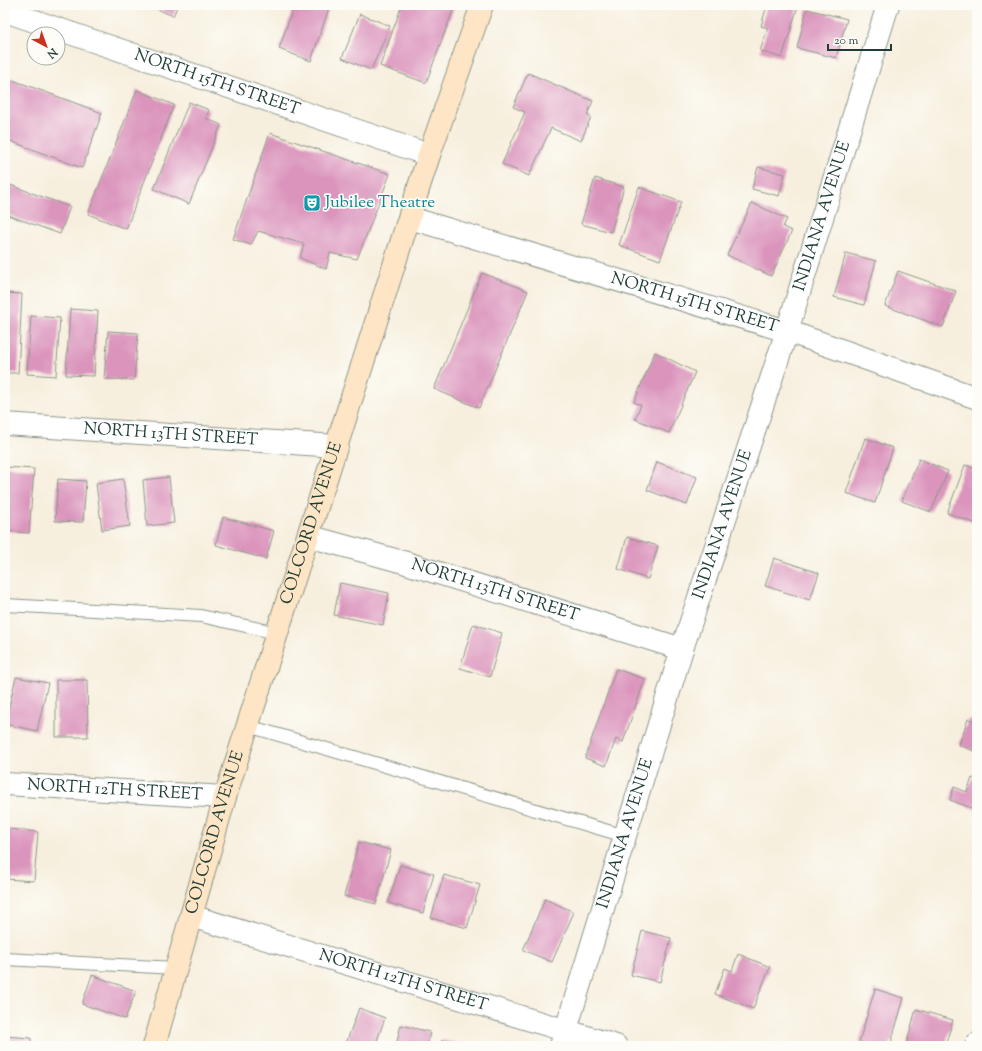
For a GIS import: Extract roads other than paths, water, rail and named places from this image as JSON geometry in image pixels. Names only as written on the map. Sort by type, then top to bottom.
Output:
[{"type":"street","name":"COLCORD AVENUE","points":[[154,1046],[225,797],[429,155],[482,5]]},
{"type":"street","name":"INDIANA AVENUE","points":[[563,1038],[682,649],[787,331],[888,5]]},
{"type":"street","name":"NORTH 15TH STREET","points":[[5,11],[429,155]]},
{"type":"street","name":"NORTH 15TH STREET","points":[[410,218],[787,331],[977,398]]},
{"type":"street","name":"NORTH 13TH STREET","points":[[5,424],[337,446]]},
{"type":"street","name":"NORTH 13TH STREET","points":[[308,536],[403,562],[682,649]]},
{"type":"street","name":"NORTH 12TH STREET","points":[[5,784],[225,797]]},
{"type":"street","name":"NORTH 12TH STREET","points":[[191,916],[563,1038],[616,1046]]},
{"type":"lane","points":[[5,605],[202,616],[277,633]]},
{"type":"lane","points":[[248,726],[625,836]]},
{"type":"lane","points":[[5,958],[176,968]]},
{"type":"place","name":"Jubilee Theatre","points":[[312,203]]}]
